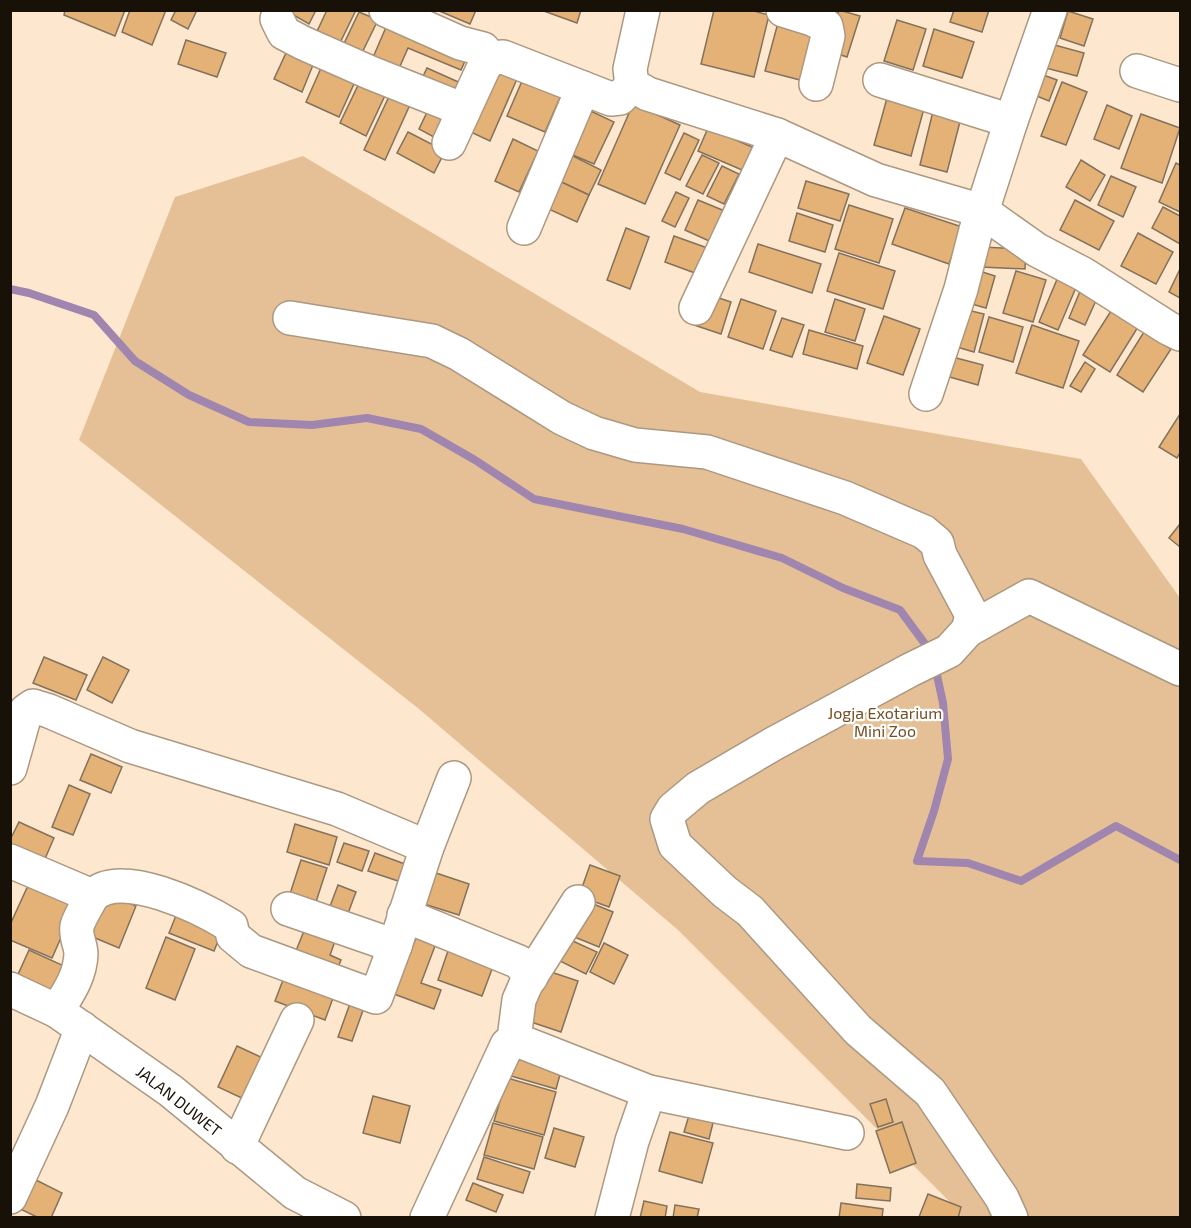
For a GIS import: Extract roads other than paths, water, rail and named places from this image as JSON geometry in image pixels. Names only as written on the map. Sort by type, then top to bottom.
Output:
[{"type":"street","points":[[386,10],[460,43],[483,49],[490,58]]},
{"type":"street","points":[[490,58],[503,57],[583,88],[616,99],[620,98],[632,85],[630,69],[643,10]]},
{"type":"street","points":[[783,10],[826,26],[828,36],[816,84]]},
{"type":"street","points":[[926,394],[961,289],[982,211],[1011,121],[1050,10]]},
{"type":"street","points":[[271,13],[284,33],[303,43],[464,110]]},
{"type":"street","points":[[449,143],[490,58]]},
{"type":"street","points":[[1137,71],[1180,85]]},
{"type":"street","points":[[880,80],[1011,121]]},
{"type":"street","points":[[632,85],[648,94],[777,135],[876,180],[982,211],[1037,250],[1083,274],[1180,334]]},
{"type":"street","points":[[524,228],[583,88]]},
{"type":"street","points":[[696,309],[777,135]]},
{"type":"street","points":[[290,318],[432,341],[459,354],[562,418],[594,433],[635,445],[707,452],[845,498],[924,532],[937,543],[940,555],[972,615],[958,641]]},
{"type":"street","points":[[1011,1218],[1002,1198],[930,1092],[858,1030],[750,912],[675,845],[667,819],[672,809],[698,788],[773,744],[910,670],[1029,596],[1180,669]]},
{"type":"street","points":[[10,768],[26,711],[33,706],[130,746],[337,809],[427,847]]},
{"type":"street","points":[[10,1197],[18,1160],[52,1106],[81,954],[77,933],[78,925],[92,896],[99,889],[112,886],[151,890],[210,914],[231,926],[233,936],[251,951],[376,997],[427,847],[454,778]]},
{"type":"street","points":[[10,861],[92,896]]},
{"type":"street","points":[[427,1218],[507,1045],[514,1039],[519,1000],[578,903]]},
{"type":"street","points":[[288,909],[395,946]]},
{"type":"street","points":[[404,915],[519,962],[531,977]]},
{"type":"street","name":"JALAN DUWET","points":[[10,989],[69,1019],[171,1091],[296,1193],[344,1218]]},
{"type":"street","points":[[237,1147],[297,1020]]},
{"type":"street","points":[[514,1039],[649,1092],[847,1133]]},
{"type":"street","points":[[612,1218],[632,1142],[649,1092]]},
{"type":"waterway","points":[[10,289],[94,315],[135,361],[189,395],[249,422],[312,425],[367,418],[421,429],[475,460],[534,499],[683,529],[782,558],[843,588],[900,610],[931,652]]},
{"type":"waterway","points":[[935,666],[943,703],[948,759],[917,861],[968,863],[1021,881],[1116,826],[1180,860]]},
{"type":"park label","name":"Jogja Exotarium Mini Zoo","points":[[885,722]]}]
